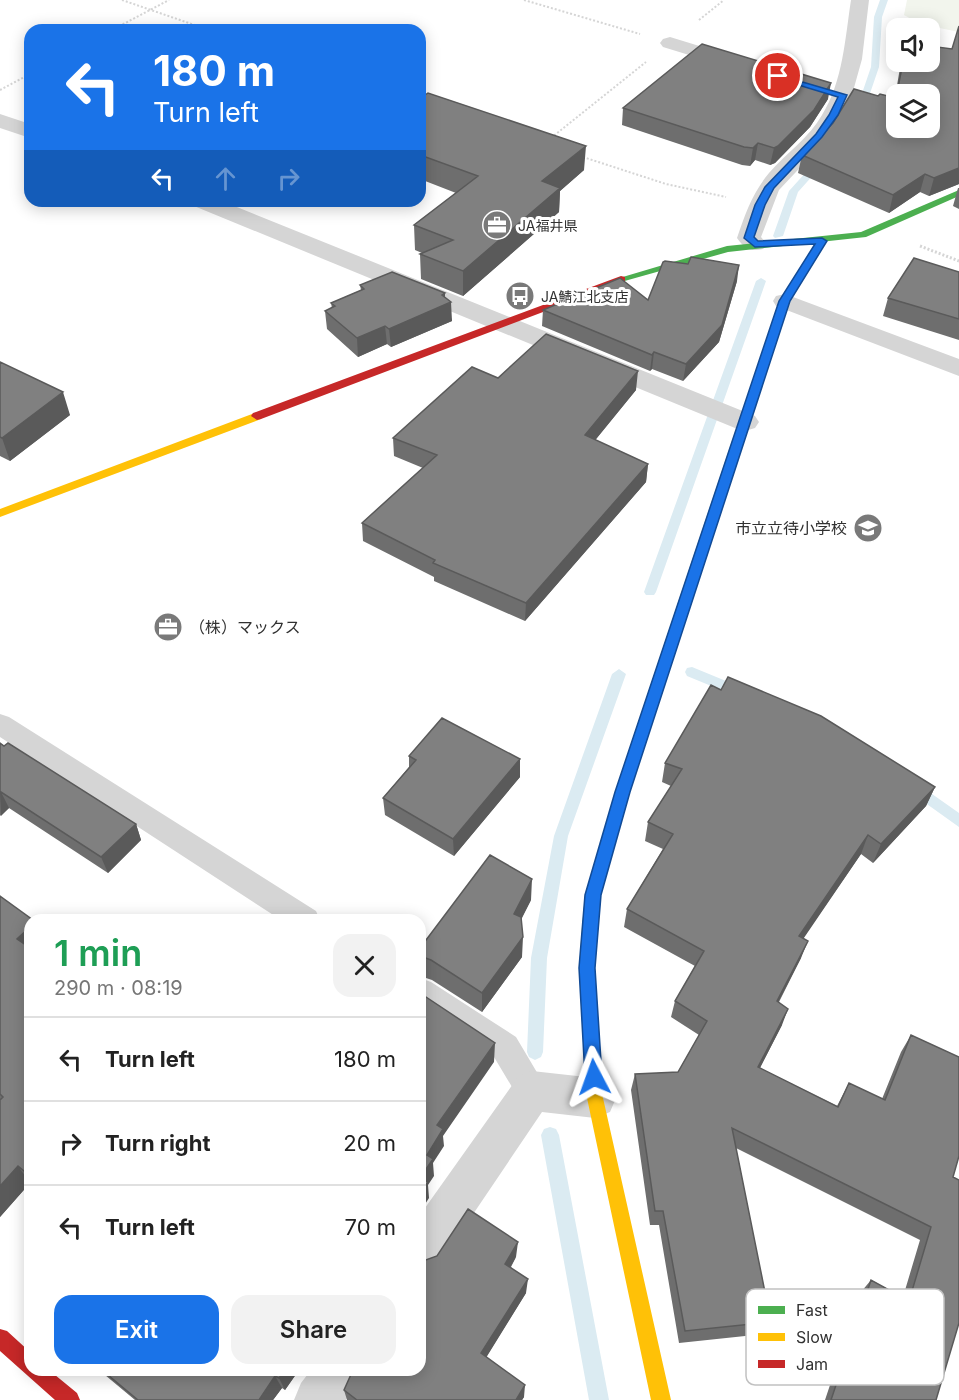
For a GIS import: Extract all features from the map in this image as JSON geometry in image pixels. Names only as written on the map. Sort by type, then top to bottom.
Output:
[{"type":"street","points":[[755,244],[749,238],[760,205],[770,187],[819,135],[834,115],[843,95],[860,0]]},
{"type":"street","points":[[670,43],[756,69]]},
{"type":"street","points":[[821,89],[843,95]]},
{"type":"street","points":[[0,120],[24,130]]},
{"type":"street","points":[[0,513],[503,322],[679,261],[755,244],[822,241],[862,236],[959,193]]},
{"type":"street","points":[[217,207],[726,414]]},
{"type":"street","points":[[660,1400],[595,1098],[587,968],[593,895],[726,414],[785,301],[822,241]]},
{"type":"street","points":[[785,301],[959,368]]},
{"type":"street","points":[[426,1244],[532,1091],[595,1098]]},
{"type":"street","points":[[0,1338],[24,1360]]},
{"type":"street","points":[[42,1376],[70,1400]]},
{"type":"street","points":[[318,1400],[335,1376]]},
{"type":"lane","points":[[0,724],[297,914]]},
{"type":"lane","points":[[426,996],[505,1047],[532,1091]]},
{"type":"path","points":[[122,0],[191,24]]},
{"type":"path","points":[[123,24],[169,0]]},
{"type":"path","points":[[524,0],[670,43]]},
{"type":"path","points":[[543,144],[670,43]]},
{"type":"path","points":[[0,90],[24,77]]},
{"type":"path","points":[[576,155],[666,184],[760,205]]},
{"type":"shaded area","points":[[907,0],[959,0],[959,32],[940,28],[940,18],[909,18],[904,15]]},
{"type":"building","points":[[959,26],[959,168],[934,178],[925,174],[893,195],[802,155],[833,123],[854,89],[878,96],[880,94],[886,96],[886,138],[940,138],[940,84],[899,84],[901,72],[940,72],[940,47],[952,49]]},
{"type":"building","points":[[702,44],[831,83],[814,110],[774,148],[758,143],[753,148],[744,147],[623,108]]},
{"type":"building","points":[[428,93],[586,146],[542,181],[560,188],[463,271],[420,254],[453,240],[414,225],[478,176],[426,157],[426,94]]},
{"type":"building","points":[[691,257],[739,265],[722,325],[686,364],[654,352],[652,355],[543,310],[620,278],[648,300],[663,262],[688,264]]},
{"type":"building","points":[[914,258],[959,272],[959,319],[888,298]]},
{"type":"building","points":[[392,272],[445,293],[442,295],[451,302],[389,329],[385,326],[357,338],[325,311],[335,306],[331,303],[364,289],[360,285]]},
{"type":"building","points":[[546,334],[638,371],[585,435],[648,464],[526,603],[433,563],[435,560],[362,523],[437,455],[393,438],[472,367],[498,378]]},
{"type":"building","points":[[0,362],[63,392],[2,438],[0,437]]},
{"type":"building","points":[[728,677],[821,716],[935,787],[881,844],[868,835],[799,936],[808,941],[777,1001],[788,1009],[758,1067],[838,1107],[849,1083],[885,1100],[911,1035],[959,1057],[959,1156],[953,1177],[959,1180],[959,1323],[944,1373],[944,1289],[913,1289],[931,1227],[732,1128],[764,1289],[746,1289],[746,1325],[685,1331],[663,1211],[655,1211],[635,1074],[678,1072],[707,1021],[675,1001],[704,951],[627,909],[673,834],[648,822],[682,769],[665,763],[711,685],[721,690]]},
{"type":"building","points":[[442,718],[520,759],[453,839],[383,798],[416,760],[409,756]]},
{"type":"building","points":[[0,743],[4,746],[8,743],[136,824],[101,857],[0,793]]},
{"type":"building","points":[[490,855],[532,879],[514,914],[521,917],[523,937],[482,993],[426,958],[426,940]]},
{"type":"building","points":[[0,896],[25,914],[24,933],[17,939],[24,944],[24,1171],[18,1166],[0,1186],[0,1100],[3,1097],[0,1094]]},
{"type":"building","points":[[426,997],[495,1043],[437,1125],[443,1129],[427,1155],[433,1159],[426,1169]]},
{"type":"building","points":[[468,1209],[518,1242],[505,1264],[528,1279],[481,1353],[525,1385],[516,1400],[357,1400],[344,1390],[350,1376],[426,1376],[426,1260],[437,1256]]},
{"type":"building","points":[[871,1280],[887,1289],[868,1289]]},
{"type":"building","points":[[109,1376],[275,1376],[259,1400],[138,1400]]},
{"type":"building","points":[[836,1385],[940,1385],[936,1400],[831,1400]]},
{"type":"waterway","points":[[861,108],[875,67],[878,17],[884,0]]},
{"type":"waterway","points":[[778,236],[794,191],[819,163]]},
{"type":"waterway","points":[[650,592],[761,281]]},
{"type":"waterway","points":[[692,672],[738,692]]},
{"type":"waterway","points":[[535,1052],[539,958],[561,836],[619,674]]},
{"type":"waterway","points":[[915,788],[959,821]]},
{"type":"waterway","points":[[550,1135],[599,1400]]},
{"type":"traffic: fast","points":[[621,279],[727,249],[863,235],[959,193]]},
{"type":"traffic: fast","points":[[590,927],[593,895],[622,792],[739,438]]},
{"type":"traffic: slow","points":[[739,438],[785,301],[822,241]]},
{"type":"traffic: slow","points":[[0,513],[257,416]]},
{"type":"traffic: slow","points":[[590,927],[587,968],[595,1098],[661,1400]]},
{"type":"traffic: jam","points":[[257,416],[621,279]]},
{"type":"traffic: jam","points":[[0,1338],[24,1360]]},
{"type":"traffic: jam","points":[[42,1376],[70,1400]]},
{"type":"place","name":"JA福井県","points":[[497,225]]},
{"type":"place","name":"JA鯖江北支店","points":[[520,296]]},
{"type":"place","name":"市立立待小学校","points":[[868,528]]},
{"type":"place","name":"（株）マックス","points":[[168,627]]},
{"type":"route","points":[[594,1077],[587,968],[593,895],[622,792],[785,301],[822,241],[755,244],[749,238],[760,205],[770,187],[819,135],[834,115],[843,95],[778,76]]}]
